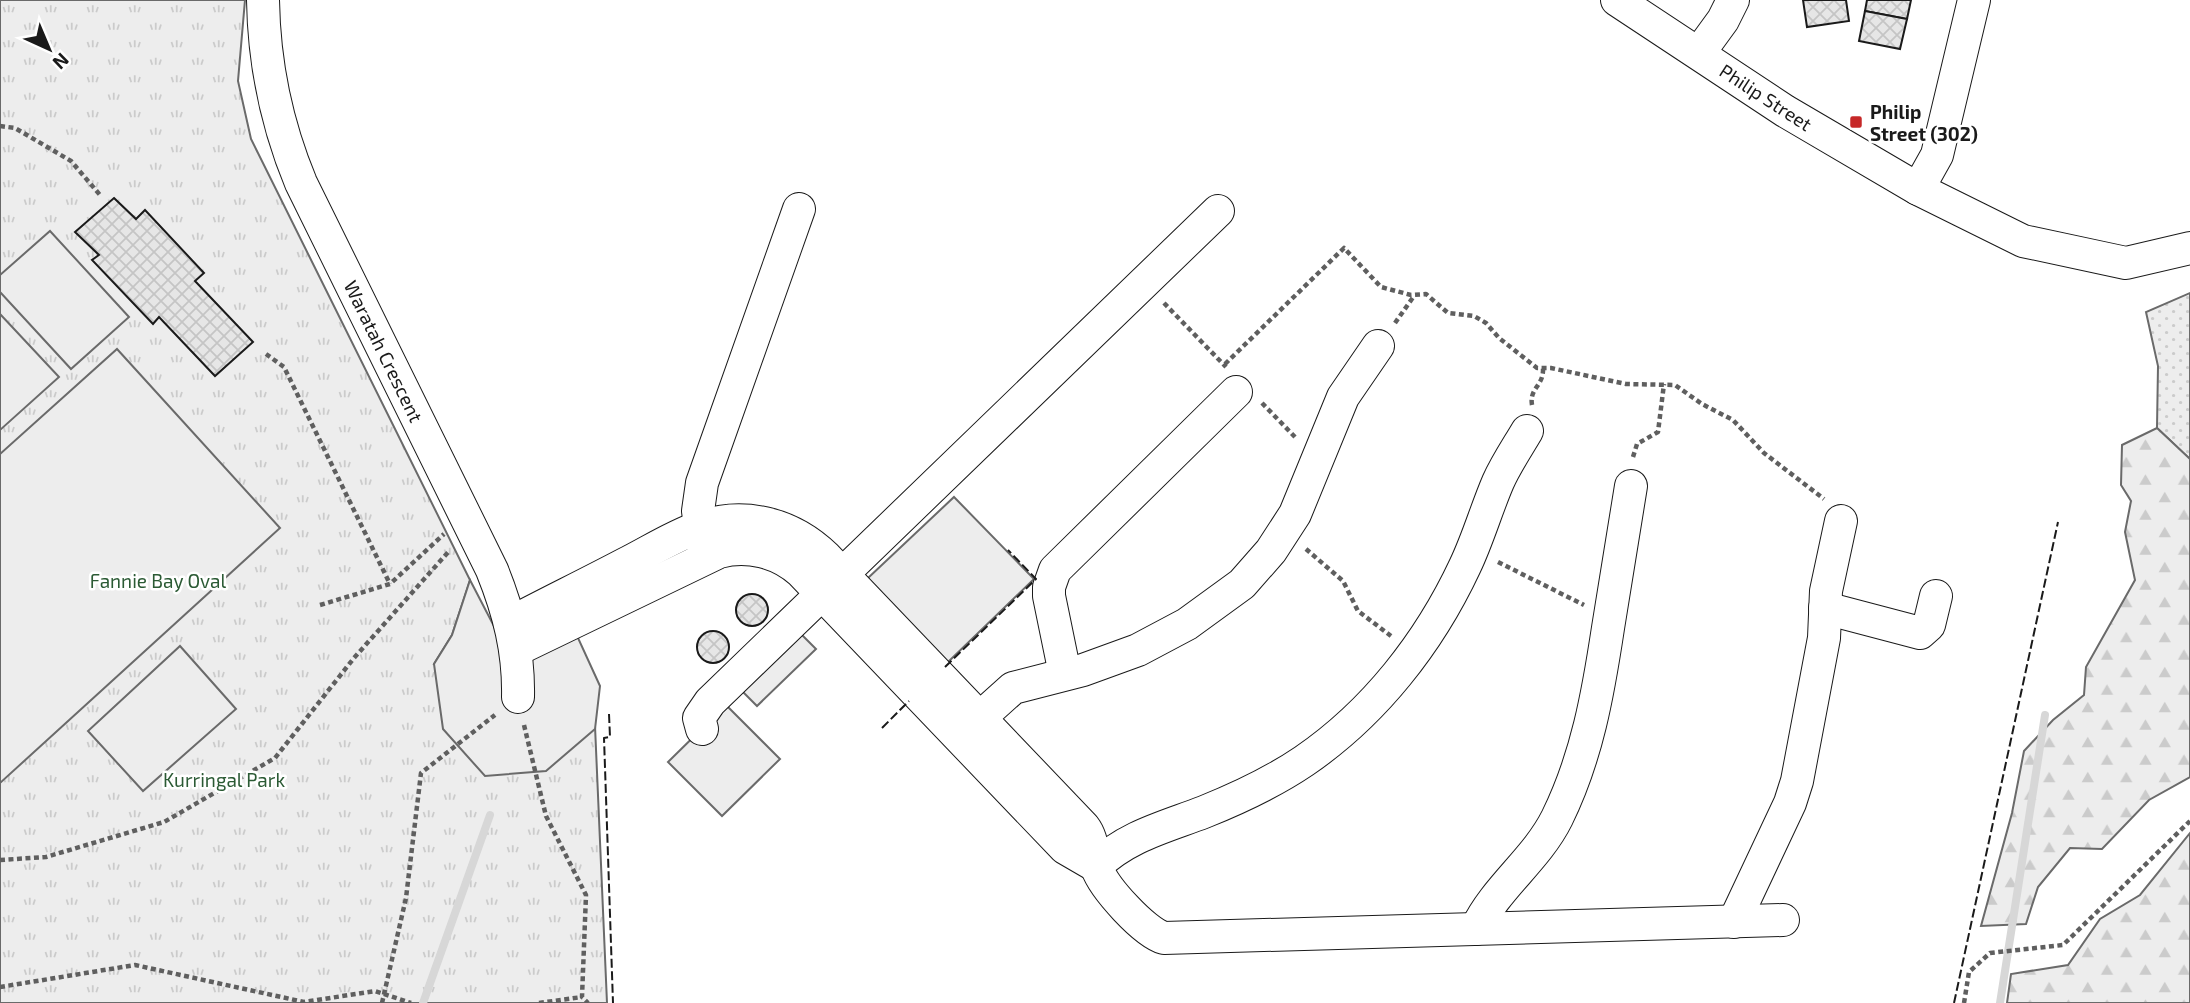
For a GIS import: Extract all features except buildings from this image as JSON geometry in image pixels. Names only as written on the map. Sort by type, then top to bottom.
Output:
[{"type":"street","name":"Waratah Crescent","points":[[263,0],[272,97],[284,143],[301,183],[492,570],[513,636],[518,697]]},
{"type":"street","name":"Philip Street","points":[[1617,0],[1785,111],[1918,189],[2023,241],[2126,264],[2190,248]]},
{"type":"street","points":[[1699,53],[1723,20],[1733,0]]},
{"type":"street","points":[[1918,189],[1937,155],[1974,0]]},
{"type":"street","points":[[708,557],[699,527],[702,483],[799,209]]},
{"type":"street","points":[[702,729],[699,718],[704,708],[1218,211]]},
{"type":"street","points":[[969,727],[1013,688],[1083,670],[1138,650],[1207,612],[1242,584],[1284,532],[1304,496],[1343,397],[1378,346]]},
{"type":"street","points":[[1065,674],[1049,596],[1055,570],[1230,378]]},
{"type":"street","points":[[1096,866],[1128,841],[1246,794],[1304,760],[1372,703],[1414,653],[1451,596],[1498,482],[1527,431]]},
{"type":"street","points":[[1476,929],[1488,906],[1544,840],[1568,795],[1588,740],[1596,707],[1631,486]]},
{"type":"street","points":[[513,636],[699,527],[711,523],[744,520],[779,527],[808,541],[832,584],[969,727],[1065,848],[1096,866],[1107,886],[1153,934],[1164,938],[1783,920]]},
{"type":"street","points":[[1734,922],[1794,793],[1824,638],[1831,564],[1841,521]]},
{"type":"street","points":[[513,636],[729,549],[741,548],[768,553],[832,584]]},
{"type":"street","points":[[1825,608],[1920,633],[1929,625],[1936,596]]},
{"type":"path","points":[[0,126],[15,128],[71,161],[100,195]]},
{"type":"path","points":[[1230,378],[1344,248],[1381,287],[1415,295],[1426,294],[1448,313],[1474,316],[1534,367],[1551,368],[1626,384],[1664,384],[1677,387],[1733,420],[1764,453],[1830,503],[1828,516],[1841,521]]},
{"type":"path","points":[[1144,282],[1204,344]]},
{"type":"path","points":[[1378,346],[1415,295]]},
{"type":"path","points":[[266,354],[284,367],[390,584]]},
{"type":"path","points":[[1527,431],[1534,421],[1531,398],[1543,379],[1543,368]]},
{"type":"path","points":[[1631,486],[1636,447],[1658,432],[1664,384]]},
{"type":"path","points":[[320,605],[390,584],[468,521]]},
{"type":"path","points":[[0,860],[46,857],[164,822],[275,758],[468,521]]},
{"type":"path","points":[[1284,532],[1343,581],[1358,611],[1414,653]]},
{"type":"path","points":[[1472,550],[1610,617]]},
{"type":"path","points":[[382,1003],[406,898],[421,773],[518,697],[546,816],[586,895],[582,997],[588,1003]]},
{"type":"path","points":[[1964,1003],[1969,972],[1990,953],[2063,945],[2190,821]]},
{"type":"path","points":[[1,986],[135,965],[304,1002],[375,991],[411,1003]]},
{"type":"path","points":[[538,1003],[582,997]]},
{"type":"green space","name":"Kurringal Park","points":[[0,0],[245,0],[238,81],[251,139],[470,580],[452,635],[434,664],[595,726],[607,1003],[0,1003]]},
{"type":"green space","points":[[2190,293],[2190,459],[2157,428],[2158,366],[2146,312]]},
{"type":"green space","points":[[2157,428],[2190,459],[2190,777],[2149,800],[2102,849],[2070,848],[2038,887],[2026,924],[1981,926],[2012,813],[2024,751],[2053,720],[2084,695],[2086,667],[2135,580],[2125,532],[2131,501],[2121,485],[2122,445]]},
{"type":"green space","points":[[2190,833],[2190,1003],[2007,1003],[2011,974],[2068,965],[2100,919],[2140,895]]},
{"type":"shaded area","points":[[50,231],[129,317],[71,369],[0,292],[0,275]]},
{"type":"shaded area","points":[[0,314],[59,377],[0,430]]},
{"type":"shaded area","points":[[117,349],[280,528],[0,783],[0,454]]},
{"type":"shaded area","points":[[954,497],[1034,579],[946,664],[871,586],[868,578]]},
{"type":"shaded area","points":[[470,580],[512,661],[581,627],[578,638],[600,686],[595,729],[546,771],[485,776],[443,729],[434,664],[452,635]]},
{"type":"shaded area","points":[[799,632],[816,649],[757,706],[741,690]]},
{"type":"shaded area","points":[[180,646],[236,709],[143,791],[88,731]]},
{"type":"shaded area","points":[[726,705],[780,759],[722,816],[668,762]]},
{"type":"waterway","points":[[2000,1003],[2045,715]]},
{"type":"waterway","points":[[423,1003],[490,815]]},
{"type":"fence","points":[[1954,1003],[2058,522]]},
{"type":"fence","points":[[945,667],[1036,579],[1008,550]]},
{"type":"fence","points":[[882,728],[909,701]]},
{"type":"fence","points":[[609,714],[610,737],[604,738],[613,1003]]},
{"type":"place","name":"Philip Street (302)","points":[[1856,122]]},
{"type":"park label","name":"Fannie Bay Oval","points":[[158,580]]}]
